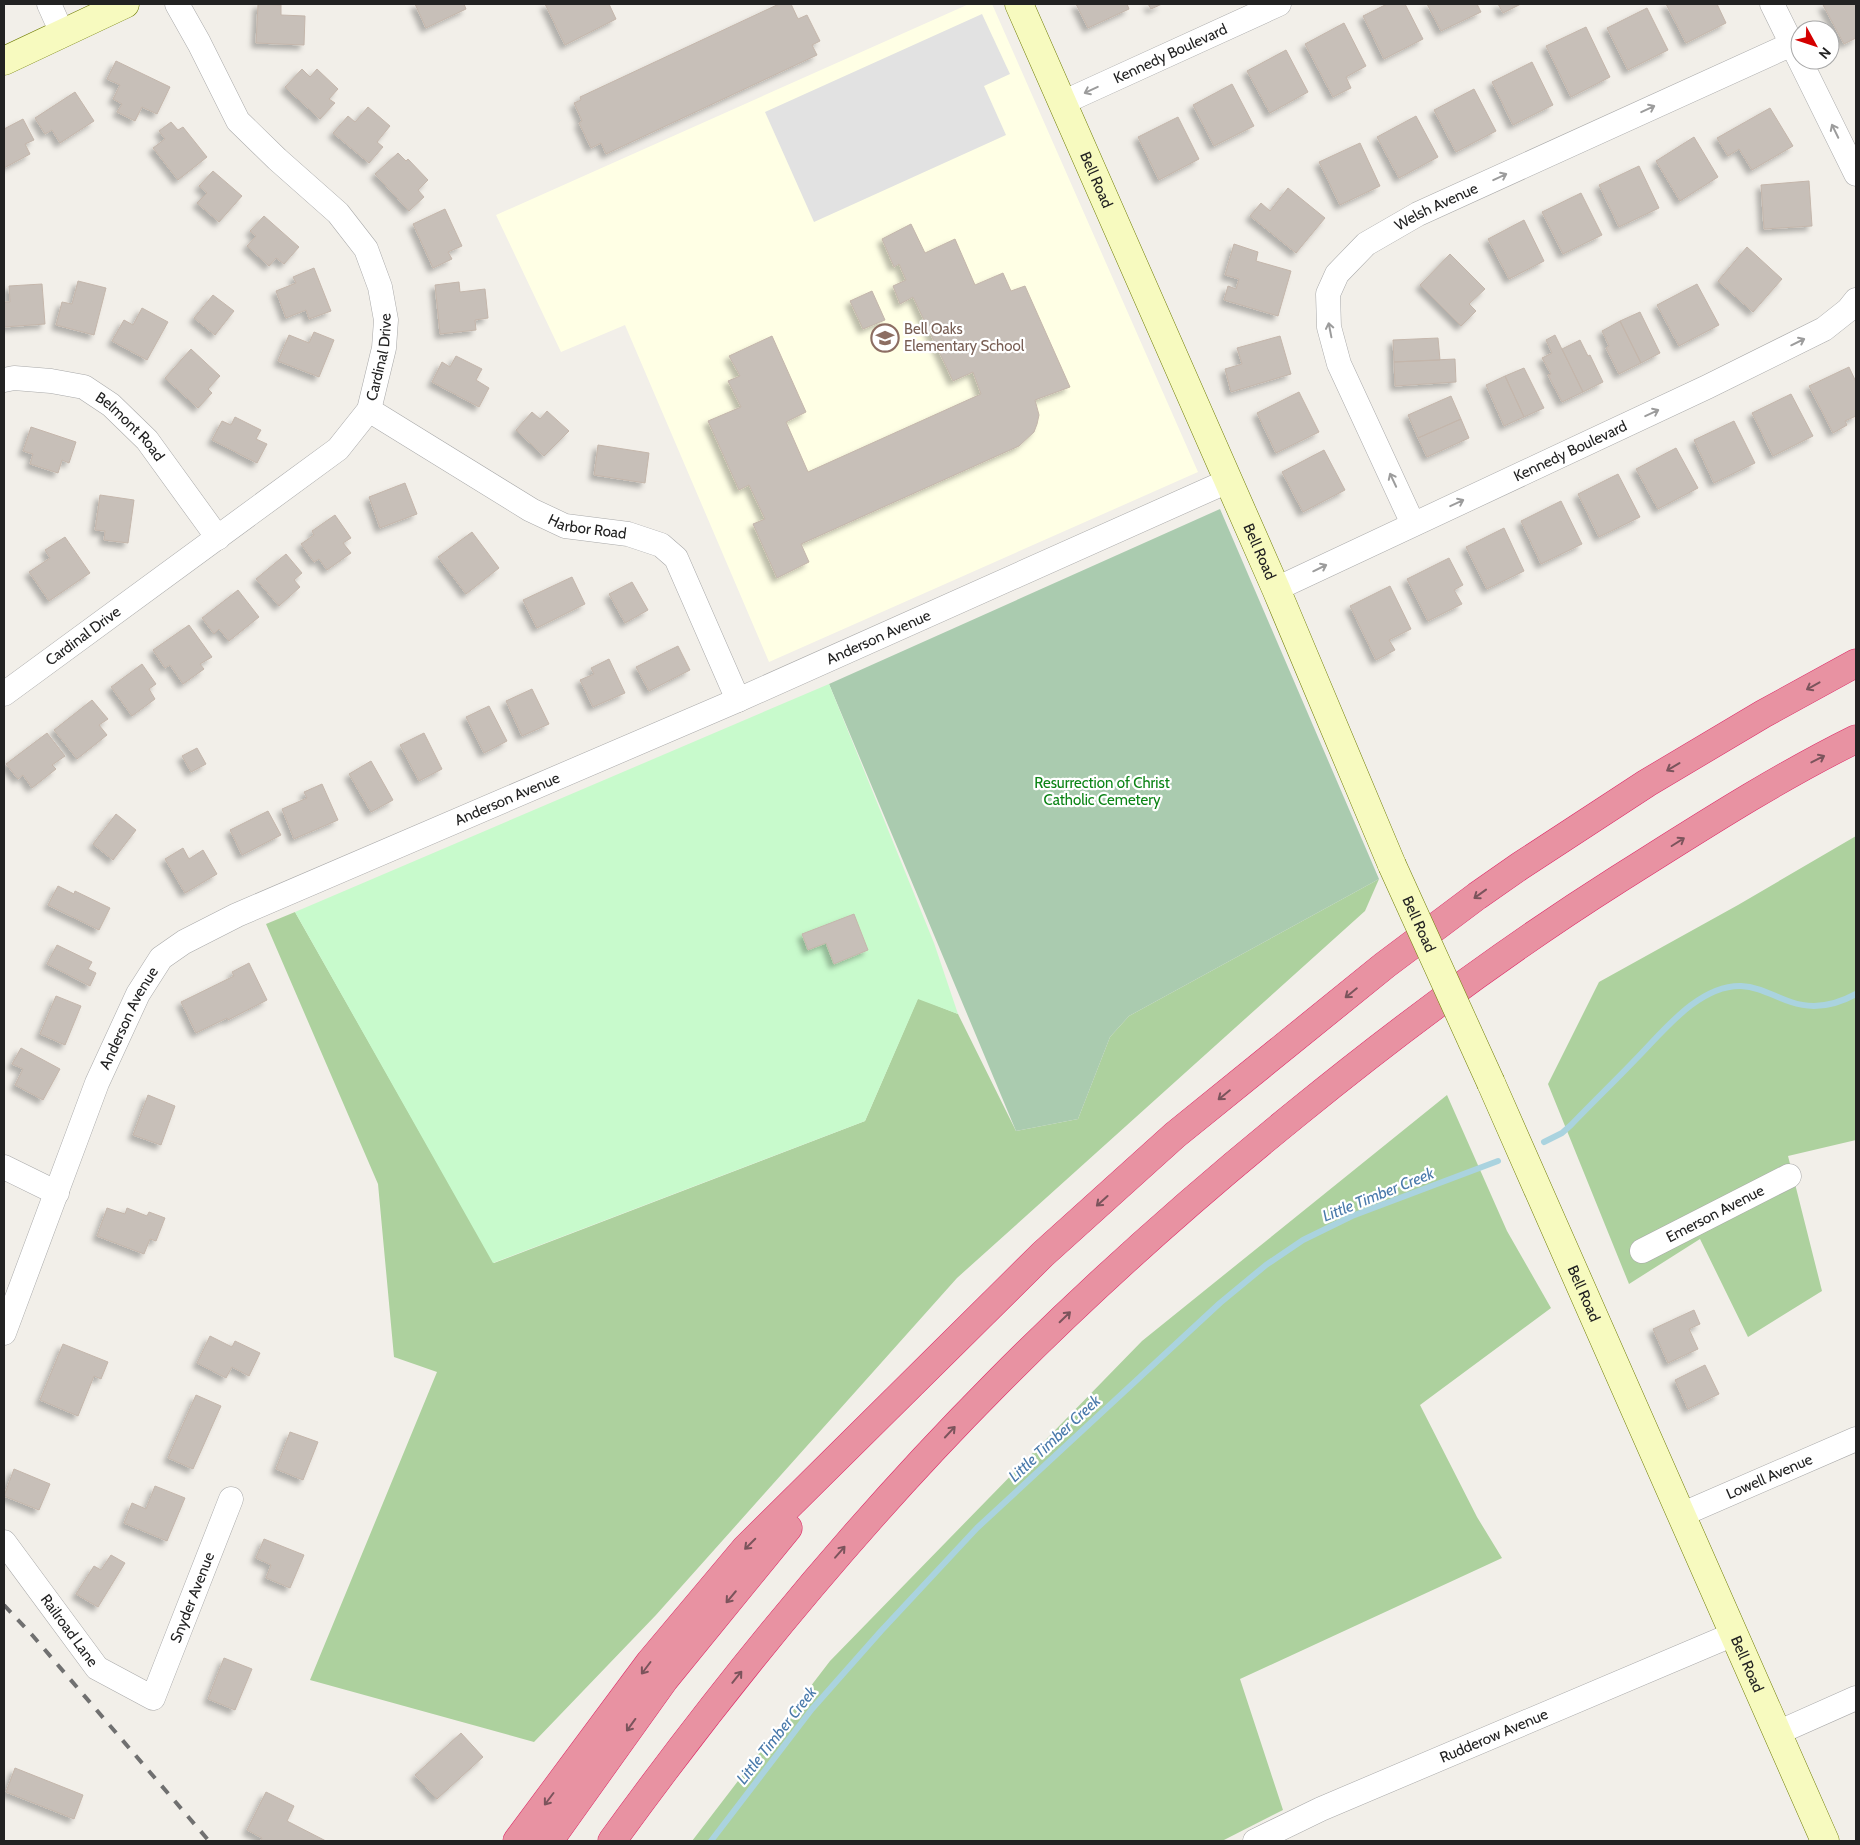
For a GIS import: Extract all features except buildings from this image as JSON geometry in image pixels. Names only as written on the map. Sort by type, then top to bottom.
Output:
[{"type":"highway","points":[[517,1841],[650,1662],[745,1549],[1043,1254],[1175,1135],[1393,960],[1477,896],[1647,783],[1772,709],[1856,663]]},
{"type":"highway","points":[[612,1841],[714,1706],[803,1595],[853,1537],[995,1385],[1110,1275],[1221,1175],[1337,1080],[1409,1025],[1575,907],[1740,802],[1856,740]]},
{"type":"highway","points":[[549,1841],[664,1680],[897,1399]]},
{"type":"highway","points":[[632,1841],[714,1706]]},
{"type":"street","points":[[49,4],[62,33]]},
{"type":"street","points":[[4,60],[126,4]]},
{"type":"street","name":"Cardinal Drive","points":[[4,694],[338,450],[369,410],[384,348],[386,320],[380,287],[366,249],[338,213],[238,122],[199,43],[176,4]]},
{"type":"street","name":"Bell Road","points":[[1018,4],[1276,589],[1392,865],[1683,1514],[1825,1841]]},
{"type":"street","name":"Kennedy Boulevard","points":[[1062,103],[1278,4]]},
{"type":"street","points":[[1772,4],[1790,40]]},
{"type":"street","name":"Welsh Avenue","points":[[1413,524],[1339,364],[1329,327],[1328,294],[1337,274],[1366,244],[1418,214],[1790,45]]},
{"type":"street","points":[[1805,70],[1856,174]]},
{"type":"street","name":"Kennedy Boulevard","points":[[1276,589],[1707,388],[1824,329],[1848,310],[1856,300]]},
{"type":"street","name":"Belmont Road","points":[[4,380],[14,378],[51,381],[84,387],[111,405],[147,440],[218,538]]},
{"type":"street","name":"Harbor Road","points":[[369,410],[531,510],[565,526],[628,534],[661,545],[676,558],[738,700]]},
{"type":"street","name":"Anderson Avenue","points":[[4,1333],[98,1083],[138,994],[161,958],[184,942],[246,911],[738,700],[1228,480]]},
{"type":"street","points":[[4,1167],[57,1193]]},
{"type":"street","name":"Emerson Avenue","points":[[1642,1251],[1789,1176]]},
{"type":"street","name":"Lowell Avenue","points":[[1683,1514],[1856,1439]]},
{"type":"street","name":"Snyder Avenue","points":[[153,1698],[232,1500]]},
{"type":"street","name":"Railroad Lane","points":[[4,1542],[96,1668],[153,1698]]},
{"type":"street","name":"Rudderow Avenue","points":[[1255,1841],[1321,1809],[1734,1634]]},
{"type":"street","points":[[1777,1733],[1856,1698]]},
{"type":"shaded area","name":"Bell Oaks Elementary School","points":[[969,4],[992,4],[1198,472],[769,662],[625,325],[561,352],[496,215]]},
{"type":"shaded area","points":[[982,14],[1010,74],[984,86],[1006,135],[814,222],[765,112]]},
{"type":"green space","name":"Resurrection of Christ Catholic Cemetery","points":[[1220,509],[1379,879],[1129,1016],[1110,1037],[1078,1119],[1016,1131],[829,684]]},
{"type":"green space","points":[[829,684],[934,943],[958,1014],[918,999],[865,1121],[493,1263],[295,912]]},
{"type":"green space","points":[[1856,836],[1856,1140],[1788,1156],[1822,1291],[1748,1337],[1700,1239],[1629,1284],[1548,1084],[1599,982],[1738,905]]},
{"type":"green space","points":[[1379,879],[1365,911],[957,1278],[656,1615],[534,1742],[310,1680],[437,1372],[394,1357],[378,1184],[266,924],[295,912],[494,1263],[865,1121],[918,998],[958,1014],[1016,1131],[1078,1119],[1110,1037],[1129,1016]]},
{"type":"green space","points":[[1447,1095],[1507,1231],[1551,1308],[1420,1405],[1477,1517],[1502,1558],[1240,1679],[1283,1810],[1222,1841],[692,1841],[830,1661],[1142,1341]]},
{"type":"waterway","name":"Little Timber Creek","points":[[1544,1142],[1562,1133],[1571,1125],[1669,1024],[1682,1012],[1710,993],[1725,988],[1741,986],[1760,990],[1784,1000],[1808,1006],[1825,1005],[1841,1001],[1856,994]]},
{"type":"waterway","name":"Little Timber Creek","points":[[711,1841],[812,1709],[881,1631],[977,1528],[1220,1303],[1266,1265],[1303,1240],[1352,1216],[1498,1161]]},
{"type":"railway","points":[[4,1605],[33,1636],[209,1841]]},
{"type":"place","name":"Bell Oaks Elementary School","points":[[885,338]]}]
